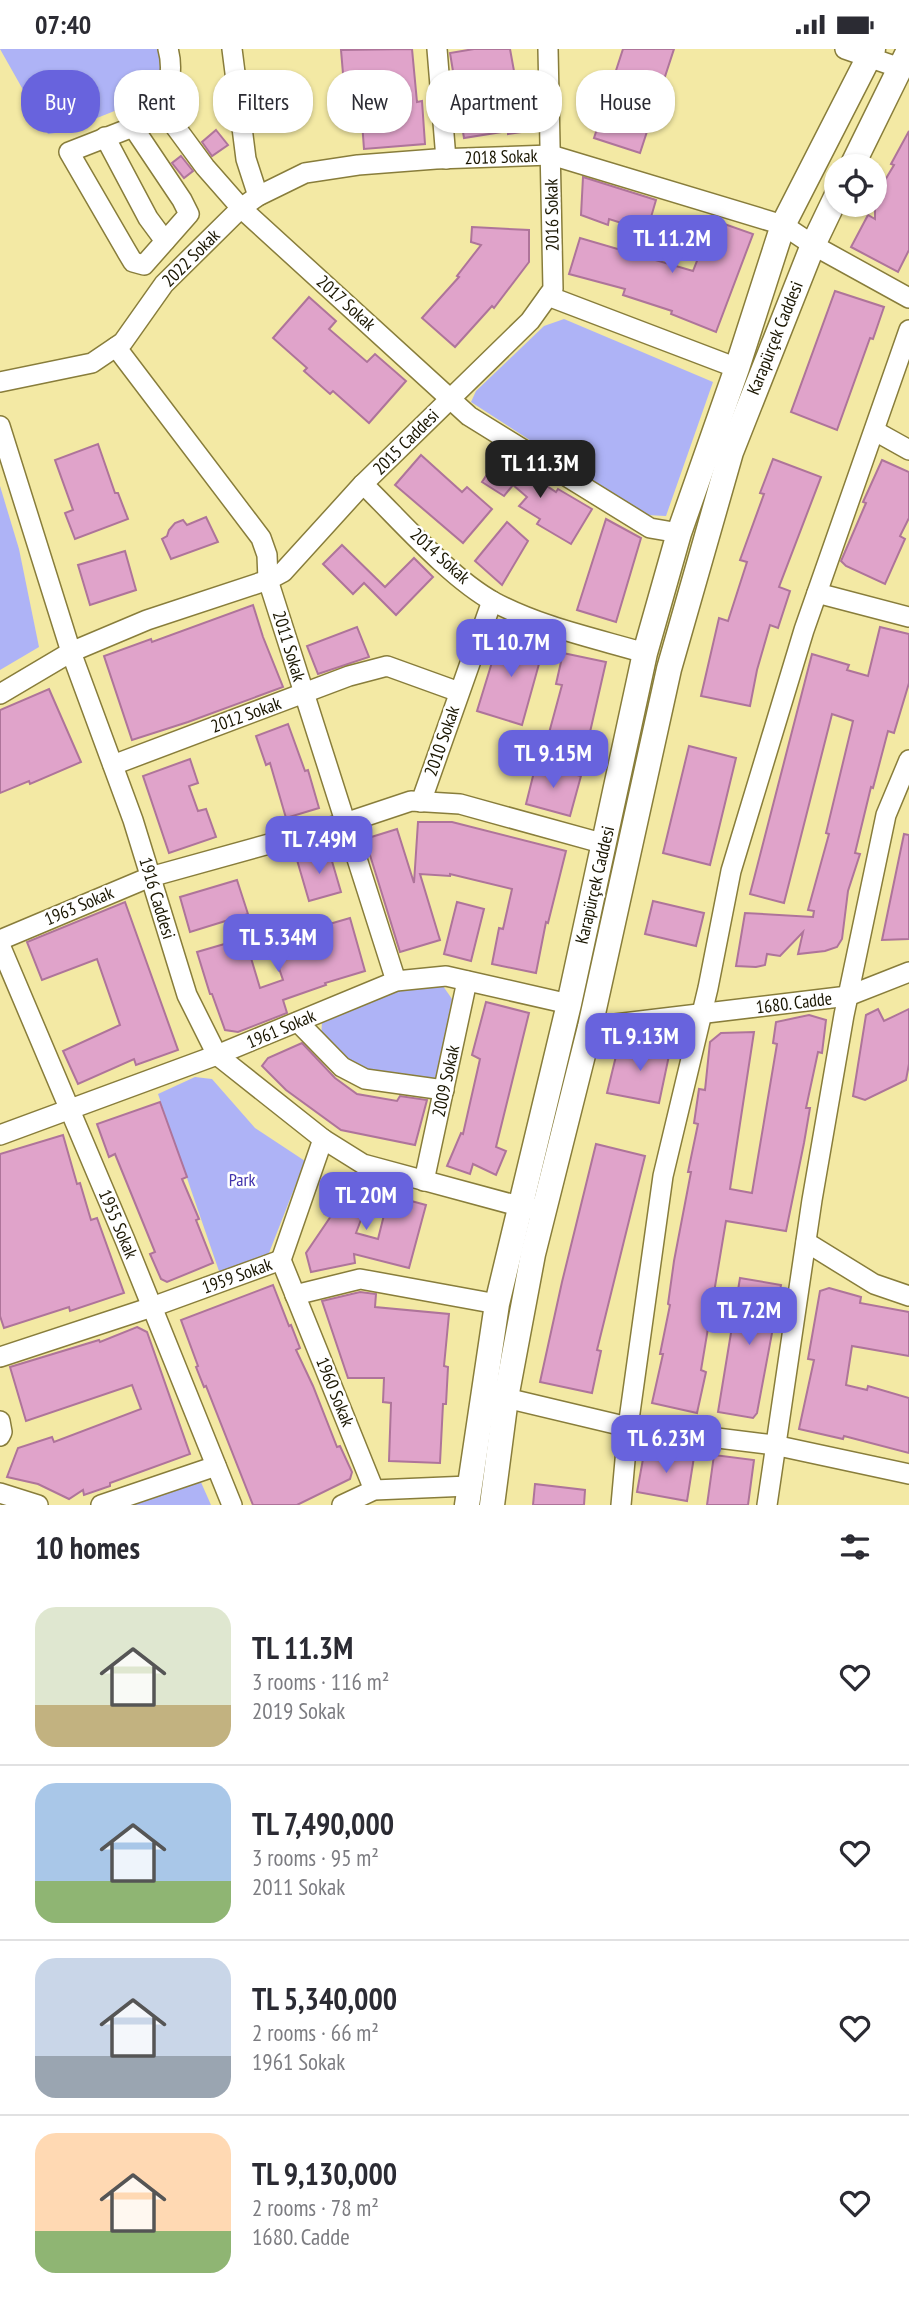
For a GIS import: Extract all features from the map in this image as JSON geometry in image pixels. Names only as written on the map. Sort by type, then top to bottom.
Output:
[{"type":"main road","name":"Karapürçek Caddesi","points":[[492,1505],[506,1398],[533,1254],[533,1208],[569,1004],[645,653],[679,533],[737,368],[783,225],[863,52]]},
{"type":"main road","points":[[858,154],[904,59]]},
{"type":"main road","name":"Karapürçek Caddesi","points":[[468,1496],[497,1304],[533,1208],[590,1027],[669,669],[731,452],[826,217]]},
{"type":"street","points":[[168,49],[170,70]]},
{"type":"street","points":[[232,49],[246,159],[258,196]]},
{"type":"street","points":[[437,49],[446,159]]},
{"type":"street","name":"2016 Sokak","points":[[548,49],[553,289],[548,296]]},
{"type":"street","points":[[863,52],[904,59]]},
{"type":"street","points":[[116,133],[69,152],[134,262],[144,265],[188,214],[182,200],[138,133]]},
{"type":"street","name":"2017 Sokak","points":[[180,133],[241,208],[469,416],[650,528],[679,533]]},
{"type":"street","points":[[104,137],[148,218],[165,241]]},
{"type":"street","name":"2018 Sokak","points":[[258,196],[305,173],[358,165],[551,155],[783,225],[813,245],[909,298]]},
{"type":"street","name":"2022 Sokak","points":[[0,382],[92,363],[123,342],[164,284],[241,208],[258,196]]},
{"type":"street","points":[[548,296],[737,368]]},
{"type":"street","name":"2015 Caddesi","points":[[0,694],[71,652],[147,620],[268,580],[283,572],[363,484],[530,321],[548,296]]},
{"type":"street","points":[[621,1505],[628,1427],[663,1176],[731,871],[817,593],[909,330]]},
{"type":"street","name":"2011 Sokak","points":[[116,347],[261,538],[267,555],[268,580],[396,981]]},
{"type":"street","name":"1916 Caddesi","points":[[0,426],[71,652],[113,765],[187,995],[218,1055],[323,1139],[363,1164],[533,1208]]},
{"type":"street","points":[[875,431],[909,450]]},
{"type":"street","name":"2014 Sokak","points":[[363,484],[445,565],[492,600],[533,620],[645,653]]},
{"type":"street","points":[[817,593],[909,617]]},
{"type":"street","name":"2010 Sokak","points":[[421,802],[492,600]]},
{"type":"street","name":"2012 Sokak","points":[[113,765],[349,675],[387,666],[458,692]]},
{"type":"street","points":[[767,1505],[806,1242],[848,996],[886,815],[909,760]]},
{"type":"street","name":"1963 Sokak","points":[[0,942],[150,877],[345,823],[411,801],[460,804],[605,844]]},
{"type":"street","name":"1955 Sokak","points":[[0,942],[232,1505]]},
{"type":"street","name":"1680. Cadde","points":[[590,1027],[848,996],[909,972]]},
{"type":"street","name":"1961 Sokak","points":[[0,1135],[218,1055],[396,981],[446,977],[569,1004]]},
{"type":"street","name":"2009 Sokak","points":[[424,1181],[467,981]]},
{"type":"street","points":[[298,1022],[342,1067],[365,1079],[444,1090]]},
{"type":"street","name":"1959 Sokak","points":[[0,1357],[152,1307],[281,1260],[323,1139]]},
{"type":"street","points":[[806,1242],[874,1284],[909,1296]]},
{"type":"street","name":"1960 Sokak","points":[[281,1260],[374,1490]]},
{"type":"street","points":[[295,1295],[360,1279],[497,1304]]},
{"type":"street","points":[[506,1398],[628,1427],[774,1445],[909,1474]]},
{"type":"street","points":[[0,1421],[0,1436]]},
{"type":"street","points":[[101,1505],[216,1466]]},
{"type":"street","points":[[342,1505],[374,1490],[468,1496]]},
{"type":"street","points":[[0,1493],[38,1505]]},
{"type":"green space","points":[[0,49],[159,49],[164,62],[162,70],[114,70],[114,111],[100,117],[100,70],[21,70],[21,86]]},
{"type":"green space","points":[[564,319],[713,382],[666,516],[646,515],[471,402],[476,391],[544,326]]},
{"type":"green space","points":[[0,486],[19,549],[39,647],[0,670]]},
{"type":"green space","points":[[443,986],[452,999],[437,1077],[424,1083],[361,1069],[321,1036],[322,1023],[395,988]]},
{"type":"green space","name":"Park","points":[[195,1077],[212,1079],[255,1128],[305,1161],[267,1258],[220,1274],[158,1094]]},
{"type":"green space","points":[[200,1480],[211,1505],[127,1505]]},
{"type":"building","points":[[412,49],[417,102],[422,101],[425,144],[364,149],[363,133],[412,133],[412,70],[343,70],[341,50]]},
{"type":"building","points":[[474,49],[510,49],[514,70],[453,70],[450,53]]},
{"type":"building","points":[[623,49],[674,49],[667,70],[616,70]]},
{"type":"building","points":[[909,131],[909,250],[898,272],[851,247],[867,217],[887,217],[887,177],[894,165],[891,164]]},
{"type":"building","points":[[213,133],[218,133],[228,145],[212,156],[202,142]]},
{"type":"building","points":[[463,133],[495,133],[464,138]]},
{"type":"building","points":[[596,133],[647,133],[640,153],[594,138]]},
{"type":"building","points":[[181,156],[193,171],[184,178],[172,163]]},
{"type":"building","points":[[583,177],[656,200],[647,231],[609,219],[608,225],[581,215]]},
{"type":"building","points":[[713,220],[753,234],[716,332],[671,314],[672,311],[623,295],[625,289],[569,274],[580,238],[693,271]]},
{"type":"building","points":[[472,227],[529,230],[529,262],[494,308],[492,306],[455,347],[422,318],[459,277],[457,276],[481,245],[471,242]]},
{"type":"building","points":[[835,291],[884,307],[837,430],[791,412]]},
{"type":"building","points":[[309,297],[336,321],[329,329],[367,362],[375,354],[406,381],[369,423],[333,391],[330,394],[304,371],[307,368],[273,338]]},
{"type":"building","points":[[98,444],[115,493],[118,493],[128,519],[75,539],[65,513],[73,510],[55,460]]},
{"type":"building","points":[[421,455],[462,492],[467,487],[492,509],[463,543],[395,485]]},
{"type":"building","points":[[500,455],[556,492],[558,489],[592,509],[571,544],[537,524],[540,519],[519,506],[527,497],[513,485],[504,496],[482,482]]},
{"type":"building","points":[[773,459],[821,477],[779,587],[790,591],[778,628],[770,625],[750,706],[701,696],[719,618],[728,621],[747,562],[740,560],[764,494],[760,493]]},
{"type":"building","points":[[882,460],[909,472],[909,518],[900,536],[905,539],[885,584],[846,566],[841,561]]},
{"type":"building","points":[[206,517],[218,542],[171,559],[162,539],[167,536],[169,530],[175,523],[183,520],[187,525]]},
{"type":"building","points":[[606,519],[641,538],[616,622],[577,610]]},
{"type":"building","points":[[507,522],[528,541],[502,585],[475,561]]},
{"type":"building","points":[[342,545],[385,587],[414,558],[433,577],[396,615],[364,583],[353,594],[323,564]]},
{"type":"building","points":[[125,551],[136,590],[90,605],[78,565]]},
{"type":"building","points":[[253,605],[283,687],[132,740],[104,656],[151,639],[152,642]]},
{"type":"building","points":[[357,627],[369,657],[318,674],[307,646]]},
{"type":"building","points":[[880,627],[909,634],[909,683],[894,733],[888,731],[873,788],[871,787],[855,853],[860,854],[848,891],[842,939],[837,947],[798,954],[803,932],[780,956],[767,954],[765,965],[736,966],[745,913],[813,917],[814,911],[808,910],[829,834],[826,833],[853,721],[832,714],[784,903],[750,894],[812,654],[849,665],[847,670],[868,676]]},
{"type":"building","points":[[501,633],[544,646],[522,725],[477,711]]},
{"type":"building","points":[[563,653],[606,662],[585,754],[546,744],[562,685],[556,684]]},
{"type":"building","points":[[49,689],[81,762],[30,784],[29,781],[0,793],[0,710]]},
{"type":"building","points":[[288,724],[305,771],[308,770],[319,808],[286,818],[270,763],[266,765],[256,736]]},
{"type":"building","points":[[689,746],[736,758],[710,865],[663,853]]},
{"type":"building","points":[[190,759],[198,783],[189,786],[198,811],[206,809],[216,837],[169,853],[143,776]]},
{"type":"building","points":[[536,764],[581,776],[570,816],[526,804]]},
{"type":"building","points":[[418,822],[452,822],[566,851],[548,923],[546,922],[536,973],[492,964],[499,928],[503,929],[512,889],[450,874],[420,874],[440,940],[400,952],[365,839],[397,829],[414,883]]},
{"type":"building","points":[[904,834],[909,835],[909,939],[882,940]]},
{"type":"building","points":[[329,851],[341,892],[309,901],[297,860]]},
{"type":"building","points":[[237,880],[248,914],[190,932],[180,897]]},
{"type":"building","points":[[653,901],[704,913],[696,946],[645,934]]},
{"type":"building","points":[[125,902],[178,1050],[136,1065],[134,1059],[78,1084],[63,1051],[120,1025],[97,959],[42,980],[27,942]]},
{"type":"building","points":[[457,902],[484,909],[471,961],[444,954]]},
{"type":"building","points":[[350,918],[365,971],[283,1000],[287,1013],[238,1032],[225,1030],[197,952],[245,938],[260,988],[283,980],[272,948],[320,931],[319,927]]},
{"type":"building","points":[[486,1002],[529,1013],[496,1147],[506,1151],[496,1175],[473,1164],[470,1174],[447,1166],[461,1133],[463,1134],[480,1059],[472,1055]]},
{"type":"building","points":[[878,1009],[884,1021],[909,1009],[909,1064],[906,1080],[865,1100],[853,1096],[866,1015]]},
{"type":"building","points":[[809,1015],[826,1020],[822,1053],[818,1052],[806,1108],[810,1108],[786,1231],[726,1221],[701,1370],[706,1372],[697,1413],[652,1403],[663,1354],[660,1354],[670,1305],[674,1261],[691,1172],[688,1172],[698,1124],[694,1123],[699,1089],[705,1090],[710,1042],[721,1033],[754,1032],[730,1189],[752,1193],[777,1044],[773,1043],[776,1022]]},
{"type":"building","points":[[302,1043],[335,1078],[357,1094],[397,1101],[400,1096],[427,1100],[415,1145],[341,1130],[286,1090],[262,1066],[268,1058]]},
{"type":"building","points":[[671,1046],[659,1103],[607,1093],[617,1052]]},
{"type":"building","points":[[160,1102],[187,1177],[182,1179],[213,1263],[167,1282],[161,1279],[150,1254],[155,1252],[115,1154],[109,1157],[97,1124]]},
{"type":"building","points":[[63,1135],[77,1184],[80,1183],[91,1220],[97,1218],[124,1293],[70,1311],[69,1307],[4,1328],[0,1316],[0,1154]]},
{"type":"building","points":[[596,1144],[645,1156],[597,1350],[601,1351],[592,1393],[540,1382]]},
{"type":"building","points":[[342,1182],[371,1193],[356,1233],[378,1239],[389,1195],[426,1205],[409,1268],[354,1254],[355,1263],[311,1272],[306,1253],[331,1216],[325,1214],[330,1205],[334,1206]]},
{"type":"building","points":[[740,1278],[781,1285],[757,1413],[753,1418],[718,1412]]},
{"type":"building","points":[[273,1285],[300,1348],[296,1350],[337,1447],[340,1446],[352,1472],[350,1479],[297,1505],[253,1505],[196,1367],[198,1366],[181,1320]]},
{"type":"building","points":[[829,1288],[861,1297],[860,1303],[909,1312],[909,1356],[852,1346],[846,1385],[867,1390],[868,1386],[909,1398],[909,1453],[844,1436],[843,1439],[799,1429],[814,1360],[808,1359],[820,1291]]},
{"type":"building","points":[[360,1292],[376,1294],[375,1307],[449,1314],[444,1366],[448,1367],[446,1404],[443,1404],[440,1463],[389,1461],[391,1403],[383,1402],[384,1378],[348,1378],[322,1301]]},
{"type":"building","points":[[137,1327],[147,1332],[190,1454],[84,1495],[83,1490],[69,1499],[38,1484],[7,1477],[18,1448],[52,1437],[54,1442],[141,1409],[132,1385],[26,1421],[10,1367],[99,1340],[100,1342]]},
{"type":"building","points":[[645,1448],[694,1457],[687,1501],[637,1492]]},
{"type":"building","points":[[714,1455],[754,1460],[748,1505],[707,1505]]},
{"type":"building","points":[[535,1484],[585,1490],[584,1505],[533,1505]]}]
